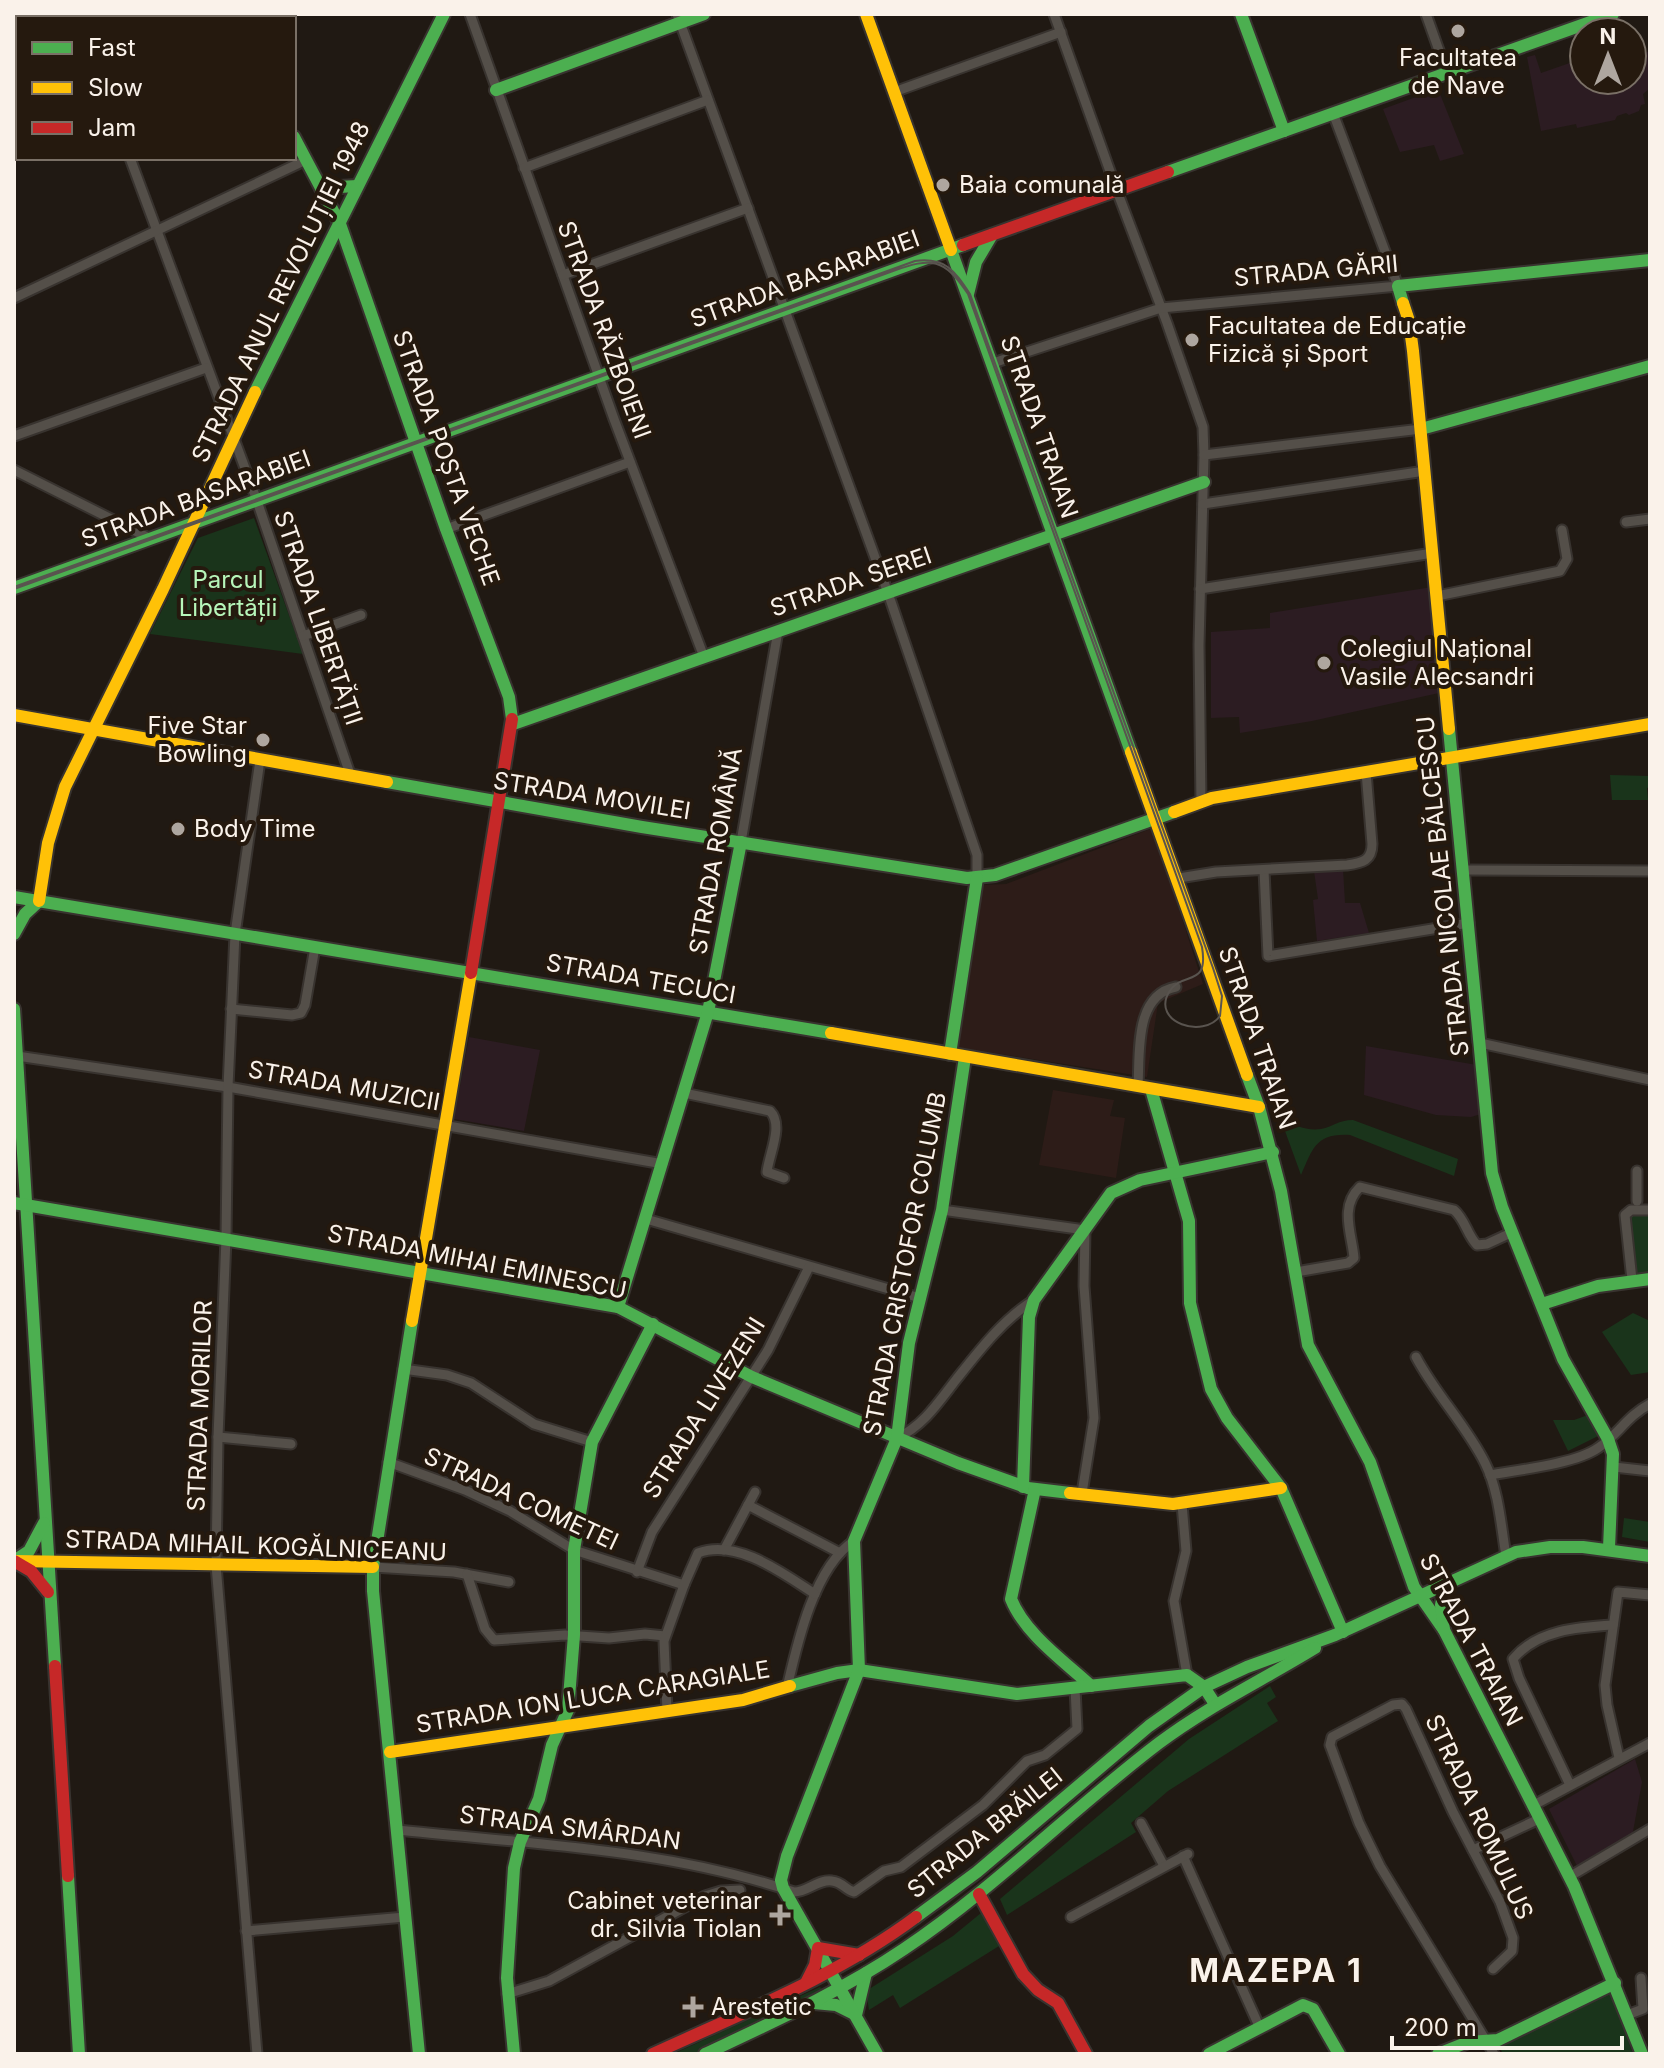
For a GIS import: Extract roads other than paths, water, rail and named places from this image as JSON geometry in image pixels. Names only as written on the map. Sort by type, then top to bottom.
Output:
[{"type":"street","name":"STRADA ANUL REVOLUȚIEI 1948","points":[[39,901],[45,852],[54,815],[92,729],[194,523],[233,436],[444,14]]},
{"type":"street","name":"STRADA RĂZBOIENI","points":[[470,14],[599,377],[704,657]]},
{"type":"street","points":[[496,90],[679,18],[704,14]]},
{"type":"street","name":"STRADA TRAIAN","points":[[866,14],[1259,1107],[1273,1152],[1308,1345],[1370,1462],[1410,1578],[1444,1630],[1569,1877],[1645,2053]]},
{"type":"street","points":[[1054,14],[1203,427],[1201,803]]},
{"type":"street","points":[[1241,14],[1284,131]]},
{"type":"street","points":[[1426,14],[1447,73]]},
{"type":"street","name":"STRADA BASARABIEI","points":[[14,588],[784,309],[1613,14]]},
{"type":"street","points":[[679,18],[888,593],[977,855],[977,878],[950,1054]]},
{"type":"street","points":[[894,92],[1061,32]]},
{"type":"street","points":[[524,168],[708,100]]},
{"type":"street","name":"STRADA NICOLAE BĂLCESCU","points":[[1333,113],[1398,286],[1411,338],[1492,1173],[1502,1207],[1563,1359],[1608,1439],[1614,1467],[1609,1548]]},
{"type":"street","name":"STRADA POȘTA VECHE","points":[[296,141],[340,224],[446,529],[509,697],[513,724],[403,1369],[373,1567],[419,2054]]},
{"type":"street","name":"STRADA LIBERTĂȚII","points":[[131,160],[257,499],[351,777]]},
{"type":"street","points":[[14,298],[306,160]]},
{"type":"street","points":[[321,188],[357,186]]},
{"type":"street","points":[[563,275],[748,208]]},
{"type":"street","points":[[968,294],[976,262],[992,235]]},
{"type":"street","name":"STRADA GĂRII","points":[[993,363],[1161,308],[1650,260]]},
{"type":"street","points":[[1204,455],[1421,429],[1650,366]]},
{"type":"street","points":[[14,436],[206,368]]},
{"type":"street","points":[[446,529],[630,462]]},
{"type":"street","points":[[14,470],[151,539]]},
{"type":"street","points":[[1203,504],[1425,471]]},
{"type":"street","name":"STRADA SEREI","points":[[513,724],[1204,482]]},
{"type":"street","points":[[1626,522],[1650,519]]},
{"type":"street","points":[[1437,596],[1560,571],[1567,559],[1562,530]]},
{"type":"street","points":[[1200,589],[1433,553]]},
{"type":"street","points":[[303,636],[361,615]]},
{"type":"street","name":"STRADA ROMÂNĂ","points":[[618,1307],[708,1012],[778,631]]},
{"type":"street","name":"STRADA MOVILEI","points":[[14,715],[501,803],[977,878],[1004,872],[1212,798],[1650,724]]},
{"type":"street","name":"STRADA MORILOR","points":[[257,2054],[216,1565],[235,934],[260,760]]},
{"type":"street","points":[[1179,878],[1216,872],[1347,865],[1369,857],[1372,844],[1366,772]]},
{"type":"street","points":[[1264,870],[1268,956],[1469,923]]},
{"type":"street","points":[[1464,870],[1650,871]]},
{"type":"street","name":"STRADA TECUCI","points":[[14,897],[1259,1107]]},
{"type":"street","points":[[14,934],[25,914],[39,901]]},
{"type":"street","points":[[231,1009],[292,1015],[301,1013],[315,947]]},
{"type":"street","points":[[1176,987],[1156,996],[1146,1011],[1144,1087],[1174,1172],[1191,1233],[1190,1303],[1211,1389],[1227,1418],[1281,1488],[1339,1634]]},
{"type":"street","points":[[14,1009],[20,1203],[49,1562],[79,2054]]},
{"type":"street","points":[[1480,1043],[1650,1080]]},
{"type":"street","name":"STRADA MUZICII","points":[[17,1056],[228,1087],[663,1164]]},
{"type":"street","name":"STRADA CRISTOFOR COLUMB","points":[[783,1888],[781,1880],[787,1856],[859,1670],[854,1541],[897,1438],[909,1343],[942,1210],[965,1057]]},
{"type":"street","points":[[684,1093],[770,1111],[775,1115],[777,1124],[767,1172],[784,1178]]},
{"type":"street","points":[[1091,1686],[1033,1631],[1012,1604],[1029,1488],[1029,1317],[1034,1300],[1111,1193],[1129,1183],[1273,1152]]},
{"type":"street","points":[[1637,1171],[1637,1201]]},
{"type":"street","points":[[1296,1272],[1348,1263],[1354,1258],[1348,1232],[1349,1211],[1360,1187],[1454,1210],[1459,1213],[1477,1245],[1487,1244],[1513,1232]]},
{"type":"street","name":"STRADA MIHAI EMINESCU","points":[[20,1203],[618,1307],[752,1377],[897,1438],[1029,1488],[1165,1504],[1281,1488]]},
{"type":"street","points":[[942,1210],[1085,1230]]},
{"type":"street","points":[[1632,1280],[1625,1215],[1631,1210],[1649,1210]]},
{"type":"street","points":[[646,1219],[920,1298]]},
{"type":"street","points":[[1082,1493],[1094,1418],[1084,1286],[1085,1230]]},
{"type":"street","name":"STRADA LIVEZENI","points":[[637,1572],[660,1517],[752,1377],[809,1267]]},
{"type":"street","points":[[1542,1304],[1598,1286],[1650,1279]]},
{"type":"street","points":[[897,1438],[919,1425],[977,1354],[1020,1308],[1034,1300]]},
{"type":"street","points":[[514,2054],[507,1994],[512,1887],[520,1842],[539,1799],[559,1726],[568,1710],[574,1635],[574,1550],[592,1442],[653,1324]]},
{"type":"street","points":[[1416,1357],[1428,1380],[1471,1438],[1490,1475],[1506,1556]]},
{"type":"street","points":[[403,1369],[447,1375],[471,1383],[534,1424],[592,1442]]},
{"type":"street","points":[[1490,1475],[1552,1464],[1599,1448],[1650,1404]]},
{"type":"street","points":[[218,1437],[291,1444]]},
{"type":"street","name":"STRADA COMETEI","points":[[388,1462],[499,1506],[574,1550],[684,1585]]},
{"type":"street","points":[[1614,1467],[1650,1471]]},
{"type":"street","points":[[724,1550],[755,1492]]},
{"type":"street","points":[[1182,1504],[1186,1551],[1174,1601],[1187,1675],[1204,1687],[1215,1704]]},
{"type":"street","points":[[748,1505],[840,1553]]},
{"type":"street","points":[[14,1561],[30,1550],[46,1519]]},
{"type":"street","points":[[787,1688],[799,1634],[815,1594],[840,1553],[854,1541]]},
{"type":"street","name":"STRADA BRĂILEI","points":[[705,2054],[814,2003],[928,1933],[1170,1735],[1215,1704],[1339,1634],[1506,1556],[1545,1547],[1609,1548],[1650,1556]]},
{"type":"street","points":[[667,1711],[663,1659],[665,1636],[698,1553],[724,1550],[750,1557],[815,1594]]},
{"type":"street","points":[[14,1561],[37,1576],[49,1595]]},
{"type":"street","name":"STRADA MIHAIL KOGĂLNICEANU","points":[[14,1561],[373,1567],[467,1574],[509,1582]]},
{"type":"street","points":[[467,1574],[485,1629],[494,1640],[574,1635],[595,1638],[645,1634],[665,1636]]},
{"type":"street","points":[[1444,1630],[1441,1605],[1446,1584]]},
{"type":"street","points":[[1619,1758],[1605,1685],[1618,1592],[1650,1595]]},
{"type":"street","points":[[1570,1785],[1513,1662],[1518,1653],[1544,1637],[1565,1629],[1613,1625]]},
{"type":"street","name":"STRADA BRĂILEI","points":[[653,2054],[860,1955],[977,1872],[1149,1726],[1204,1687],[1247,1667],[1339,1634]]},
{"type":"street","name":"STRADA ION LUCA CARAGIALE","points":[[390,1752],[743,1700],[837,1673],[859,1670],[1017,1694],[1187,1675]]},
{"type":"street","name":"STRADA SMÂRDAN","points":[[398,1830],[656,1859],[801,1892],[824,1881],[834,1881],[842,1883],[847,1891],[854,1892],[884,1871],[901,1867],[983,1805],[1027,1761],[1045,1755],[1074,1733],[1078,1723],[1075,1688]]},
{"type":"street","name":"STRADA ROMULUS","points":[[1485,2041],[1380,1866],[1330,1745],[1332,1737],[1393,1705],[1404,1706],[1500,1902],[1515,1945],[1507,1959],[1493,1969]]},
{"type":"street","points":[[1532,1806],[1650,1743]]},
{"type":"street","points":[[1473,1850],[1539,1819]]},
{"type":"street","points":[[1141,1823],[1164,1866]]},
{"type":"street","points":[[1569,1877],[1650,1829]]},
{"type":"street","points":[[1071,1917],[1186,1855],[1259,2026]]},
{"type":"street","points":[[783,1888],[877,2054]]},
{"type":"street","points":[[507,1994],[549,1981],[705,1896],[740,1890]]},
{"type":"street","points":[[979,1894],[1023,1974],[1038,1990],[1058,2003],[1086,2054]]},
{"type":"street","points":[[246,1931],[405,1917]]},
{"type":"street","points":[[818,1948],[860,1955]]},
{"type":"street","points":[[805,1983],[815,1965],[818,1948]]},
{"type":"street","points":[[856,2015],[866,1973]]},
{"type":"street","points":[[1627,2015],[1643,2009],[1641,1978]]},
{"type":"street","points":[[1438,2054],[1468,2042],[1498,2040],[1615,1983]]},
{"type":"street","points":[[814,2003],[836,2005],[856,2015]]},
{"type":"street","points":[[1209,2054],[1298,2007],[1308,2006],[1319,2018],[1339,2054]]},
{"type":"street","points":[[1485,2041],[1494,2054]]},
{"type":"tram line","points":[[14,587],[915,261],[941,263],[959,278],[970,294],[1213,968],[1222,996],[1220,1016],[1212,1023],[1192,1027],[1173,1019],[1167,1012],[1165,1003],[1174,985],[1193,977],[1202,969],[1202,947],[968,294],[952,273],[936,264],[918,264],[893,271],[14,589]]},
{"type":"place","name":"Facultatea de Nave","points":[[1458,31]]},
{"type":"place","name":"Baia comunală","points":[[943,185]]},
{"type":"place","name":"Facultatea de Educație Fizică și Sport","points":[[1192,340]]},
{"type":"place","name":"Colegiul Național Vasile Alecsandri","points":[[1324,663]]},
{"type":"place","name":"Five Star Bowling","points":[[263,740]]},
{"type":"place","name":"Body Time","points":[[178,829]]},
{"type":"place","name":"Cabinet veterinar dr. Silvia Tiolan","points":[[780,1915]]},
{"type":"place","name":"Arestetic","points":[[693,2007]]},
{"type":"district","name":"MAZEPA 1","points":[[1276,1971]]},
{"type":"park label","name":"Parcul Libertății","points":[[228,594]]}]
